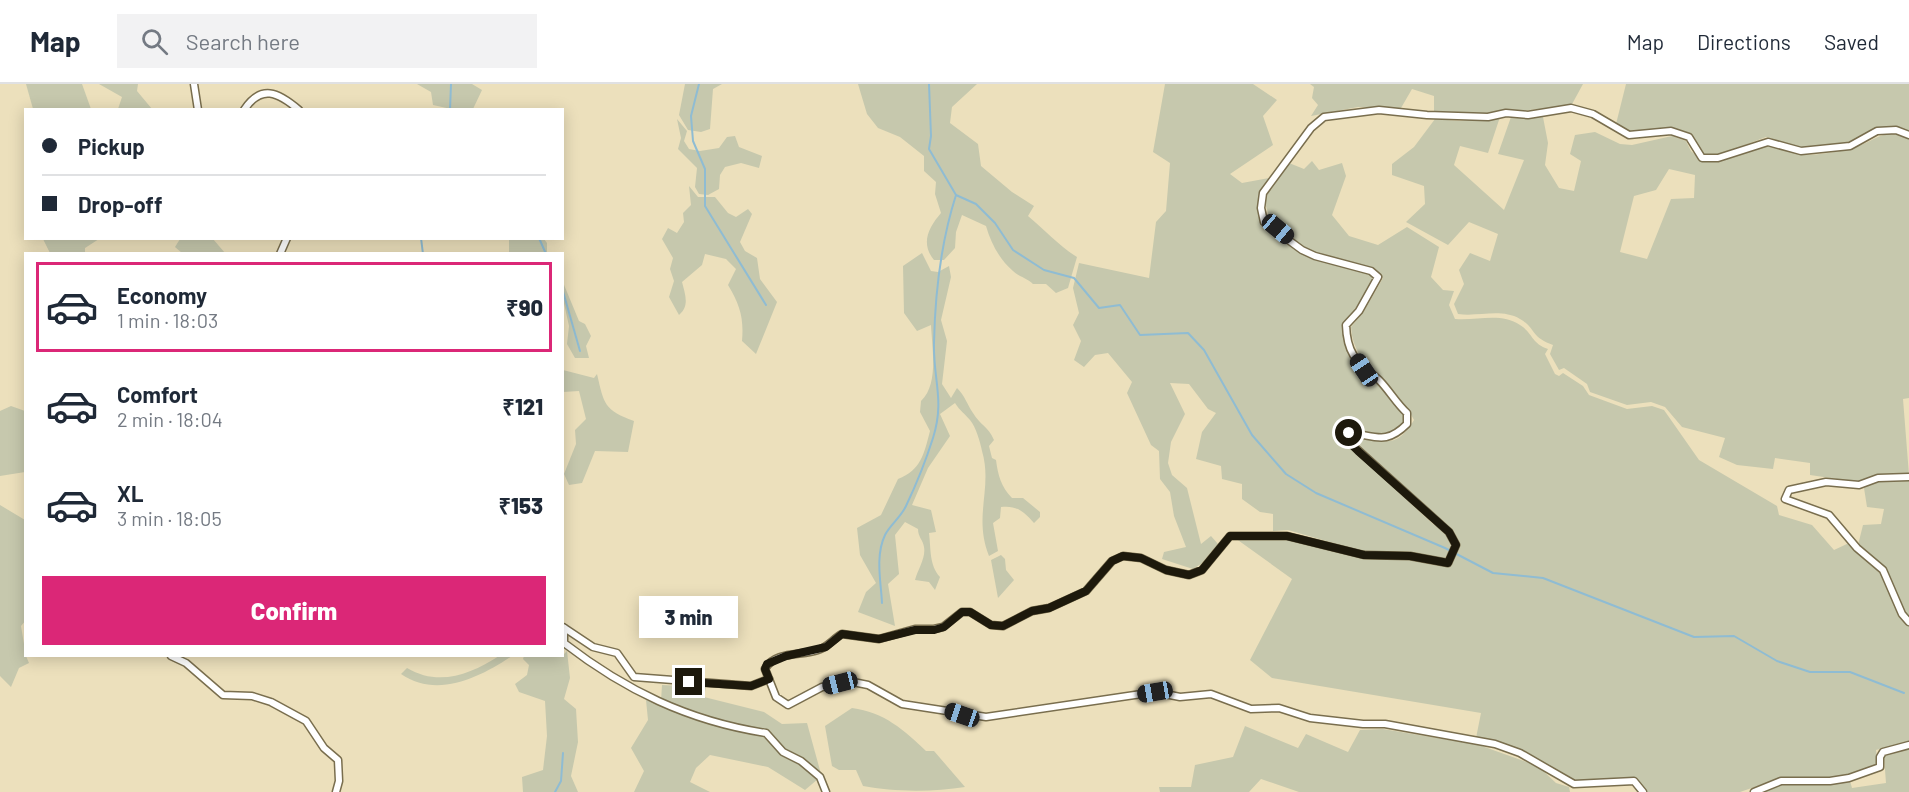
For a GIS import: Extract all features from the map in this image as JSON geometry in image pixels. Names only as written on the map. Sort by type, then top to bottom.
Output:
[{"type":"street","points":[[194,84],[198,108]]},
{"type":"street","points":[[246,108],[257,94],[268,89],[276,91],[297,108]]},
{"type":"street","points":[[1643,792],[1634,781],[1574,784],[1528,757],[1496,744],[1385,724],[1310,718],[1280,708],[1251,709],[1211,694],[1180,698],[1155,692],[986,717],[902,704],[886,693],[853,682],[822,687],[788,705],[776,697],[765,669],[767,664],[796,652],[816,651],[842,634],[879,639],[915,630],[934,630],[944,627],[962,612],[970,612],[991,625],[1003,626],[1032,611],[1049,608],[1086,591],[1112,561],[1123,556],[1141,558],[1166,570],[1189,575],[1202,570],[1230,536],[1242,534],[1287,536],[1364,555],[1410,556],[1448,563],[1456,545],[1449,532],[1348,441],[1349,433],[1364,434],[1376,440],[1390,437],[1407,424],[1407,413],[1379,381],[1364,370],[1347,340],[1346,325],[1359,311],[1378,277],[1371,271],[1315,256],[1302,250],[1264,222],[1261,208],[1263,193],[1311,128],[1324,117],[1379,110],[1488,117],[1506,113],[1528,115],[1571,108],[1593,114],[1629,135],[1671,131],[1689,137],[1702,158],[1718,158],[1768,142],[1801,151],[1850,146],[1877,131],[1896,130],[1909,135]]},
{"type":"street","points":[[1909,477],[1878,478],[1859,485],[1826,482],[1796,487],[1789,490],[1785,499],[1829,515],[1852,543],[1883,570],[1898,607],[1909,622]]},
{"type":"street","points":[[564,628],[593,647],[617,653],[634,677],[751,686],[769,679]]},
{"type":"street","points":[[564,643],[603,671],[611,674],[620,684],[639,694],[733,728],[766,733],[783,752],[801,761],[820,777],[826,792]]},
{"type":"street","points":[[173,657],[186,663],[223,695],[252,696],[271,702],[306,721],[315,731],[321,744],[338,760],[339,781],[336,792]]},
{"type":"street","points":[[1754,792],[1782,781],[1830,781],[1849,778],[1880,767],[1880,757],[1883,752],[1909,745]]},
{"type":"street","points":[[1574,784],[1575,792]]},
{"type":"green space","points":[[26,84],[82,84],[91,108],[33,108]]},
{"type":"green space","points":[[99,84],[138,84],[137,91],[151,108],[118,108],[122,97]]},
{"type":"green space","points":[[417,84],[472,84],[482,90],[473,108],[446,108],[433,105],[431,92]]},
{"type":"green space","points":[[685,84],[722,84],[713,89],[710,129],[701,132],[688,130],[679,115]]},
{"type":"green space","points":[[858,84],[977,84],[952,107],[950,123],[978,144],[981,166],[1012,192],[1034,206],[1028,216],[1077,257],[1068,288],[1056,293],[1046,284],[1033,284],[1015,273],[996,250],[986,226],[962,215],[956,232],[955,248],[944,260],[934,260],[927,241],[933,224],[941,213],[935,194],[936,182],[924,171],[924,156],[900,137],[878,128],[867,114]]},
{"type":"green space","points":[[1165,84],[1253,84],[1277,100],[1263,116],[1273,145],[1230,174],[1242,183],[1269,178],[1260,200],[1263,223],[1278,232],[1302,253],[1368,273],[1374,278],[1356,310],[1344,323],[1353,357],[1362,372],[1378,382],[1405,415],[1404,424],[1398,430],[1377,437],[1352,427],[1343,431],[1343,441],[1433,524],[1447,533],[1453,545],[1445,558],[1433,558],[1411,552],[1364,552],[1288,530],[1273,531],[1273,514],[1260,512],[1242,499],[1242,484],[1222,479],[1221,466],[1196,459],[1202,432],[1216,413],[1208,409],[1189,384],[1170,383],[1185,414],[1171,442],[1168,463],[1172,475],[1187,488],[1201,544],[1211,536],[1218,544],[1201,564],[1193,569],[1162,559],[1164,552],[1186,547],[1174,516],[1170,492],[1160,479],[1159,451],[1151,445],[1127,393],[1132,382],[1108,353],[1095,355],[1084,367],[1074,360],[1081,341],[1073,325],[1079,313],[1073,288],[1079,263],[1149,278],[1156,222],[1166,211],[1170,163],[1153,152]]},
{"type":"green space","points":[[1310,84],[1583,84],[1571,106],[1487,114],[1434,113],[1434,96],[1412,89],[1401,108],[1358,107],[1311,116],[1318,105],[1312,98],[1314,87]]},
{"type":"green space","points":[[1626,84],[1909,84],[1909,133],[1895,128],[1849,143],[1801,148],[1766,137],[1716,156],[1703,155],[1690,134],[1671,127],[1628,132],[1616,124]]},
{"type":"green space","points":[[1500,117],[1488,153],[1460,146],[1454,165],[1504,210],[1524,160],[1498,154],[1511,117],[1543,117],[1548,143],[1545,165],[1559,188],[1574,191],[1581,161],[1570,154],[1575,135],[1595,132],[1620,144],[1632,145],[1672,136],[1686,141],[1691,151],[1702,161],[1719,160],[1764,145],[1810,155],[1852,148],[1885,135],[1892,134],[1909,138],[1909,398],[1903,399],[1909,475],[1877,475],[1858,482],[1810,475],[1810,463],[1775,458],[1773,469],[1737,465],[1719,457],[1725,438],[1682,427],[1665,407],[1651,402],[1627,405],[1590,392],[1587,384],[1564,368],[1559,370],[1550,354],[1553,345],[1540,339],[1520,319],[1498,313],[1458,314],[1454,304],[1464,284],[1459,270],[1470,253],[1490,261],[1498,234],[1469,222],[1448,245],[1406,222],[1425,204],[1424,186],[1392,175],[1392,164],[1414,147],[1435,119],[1460,121]],"holes":[[[1669,169],[1695,175],[1694,198],[1671,199],[1647,259],[1620,252],[1634,196],[1656,190]]]},
{"type":"green space","points":[[677,119],[687,131],[684,141],[689,149],[700,151],[719,148],[727,137],[735,136],[739,147],[762,156],[759,168],[741,163],[725,167],[720,175],[719,189],[708,195],[699,194],[695,187],[697,168],[678,149],[681,138]]},
{"type":"green space","points":[[1312,161],[1319,170],[1342,163],[1346,176],[1332,215],[1349,236],[1378,245],[1407,227],[1439,247],[1431,277],[1443,290],[1454,291],[1449,305],[1455,319],[1497,318],[1520,325],[1538,344],[1548,349],[1545,354],[1555,374],[1559,376],[1563,373],[1583,386],[1589,395],[1627,409],[1652,406],[1664,410],[1699,460],[1777,506],[1779,515],[1812,525],[1834,550],[1849,543],[1881,570],[1909,625],[1909,741],[1876,750],[1878,765],[1848,777],[1781,778],[1740,792],[1646,792],[1634,779],[1573,782],[1526,754],[1476,738],[1481,713],[1272,678],[1250,660],[1292,579],[1235,538],[1287,538],[1349,552],[1412,559],[1433,565],[1449,566],[1460,543],[1451,530],[1352,440],[1353,436],[1380,441],[1394,440],[1407,430],[1414,420],[1398,397],[1359,355],[1354,342],[1351,327],[1364,311],[1383,278],[1369,267],[1343,262],[1304,248],[1270,220],[1265,203],[1267,192],[1289,163],[1304,169]]},
{"type":"green space","points":[[689,186],[698,197],[715,197],[728,213],[736,217],[748,209],[752,214],[740,242],[745,251],[757,258],[760,279],[777,302],[756,354],[742,341],[740,312],[728,285],[736,269],[726,259],[705,254],[702,265],[682,282],[686,304],[679,315],[669,297],[674,281],[670,269],[673,258],[662,239],[668,228],[677,233],[684,222],[683,213],[691,205]]},
{"type":"green space","points":[[44,240],[97,240],[85,248],[85,252],[50,252]]},
{"type":"green space","points":[[179,240],[214,240],[224,252],[181,252],[175,247]]},
{"type":"green space","points":[[509,240],[545,240],[547,243],[547,252],[509,252]]},
{"type":"green space","points":[[922,253],[931,271],[938,272],[949,266],[951,277],[941,320],[947,341],[942,384],[951,398],[957,388],[976,417],[992,435],[994,440],[989,446],[1005,490],[1012,498],[1023,498],[1040,512],[1040,517],[1034,523],[1020,510],[1001,507],[1000,518],[993,523],[998,551],[989,556],[983,528],[985,464],[978,435],[972,423],[955,403],[940,414],[950,436],[928,468],[912,505],[931,510],[936,532],[929,533],[931,556],[940,577],[935,590],[929,582],[915,580],[923,559],[924,547],[918,529],[905,522],[895,535],[899,574],[888,584],[895,626],[858,612],[866,592],[876,583],[860,555],[857,528],[881,515],[898,479],[917,466],[926,447],[930,431],[920,412],[921,401],[927,394],[932,376],[931,325],[917,331],[904,313],[903,266]]},
{"type":"green space","points":[[564,285],[579,321],[585,324],[591,336],[586,346],[589,358],[575,358],[567,344],[569,326],[564,304]]},
{"type":"green space","points":[[564,370],[594,378],[597,374],[607,405],[634,421],[628,452],[595,451],[582,483],[569,485],[564,474],[576,444],[575,430],[586,419],[579,391],[564,392]]},
{"type":"green space","points":[[11,406],[24,411],[24,472],[0,476],[0,411]]},
{"type":"green space","points":[[1879,480],[1909,480],[1909,618],[1903,612],[1886,569],[1858,545],[1863,525],[1881,524],[1884,509],[1867,507],[1864,488]]},
{"type":"green space","points":[[0,505],[24,519],[24,622],[21,626],[24,657],[26,657],[29,663],[19,668],[11,687],[0,676]]},
{"type":"green space","points":[[1001,555],[1005,559],[1006,570],[1014,580],[998,598],[991,560]]},
{"type":"green space","points":[[567,651],[570,678],[564,699],[576,709],[578,742],[571,776],[578,792],[523,792],[522,777],[543,770],[547,736],[545,701],[519,692],[515,684],[527,675],[529,665],[524,657],[564,657]]},
{"type":"green space","points":[[497,657],[510,657],[473,678],[444,685],[429,685],[401,674],[407,668],[431,677],[443,677],[466,673]]},
{"type":"green space","points":[[662,685],[706,687],[704,697],[764,712],[782,724],[807,723],[821,774],[802,758],[784,751],[766,731],[732,726],[661,701]]},
{"type":"green space","points":[[646,700],[733,730],[766,736],[781,754],[799,762],[818,779],[805,790],[768,767],[710,755],[696,768],[690,782],[710,792],[634,792],[644,771],[631,748],[648,720]]},
{"type":"green space","points":[[852,708],[884,718],[901,729],[926,751],[934,751],[965,787],[914,791],[875,788],[863,786],[856,770],[839,770],[832,766],[825,726]]},
{"type":"green space","points":[[1245,726],[1298,748],[1306,734],[1348,752],[1360,730],[1383,729],[1479,745],[1538,766],[1556,783],[1569,787],[1570,792],[1299,792],[1261,779],[1249,792],[1160,792],[1159,787],[1191,787],[1195,765],[1233,757]]},
{"type":"green space","points":[[1909,747],[1909,792],[1763,792],[1782,783],[1832,784],[1850,781],[1852,788],[1886,783],[1884,756]]},
{"type":"waterway","points":[[450,108],[451,84]]},
{"type":"waterway","points":[[699,84],[691,116],[693,141],[705,169],[705,206],[766,305]]},
{"type":"waterway","points":[[929,84],[931,136],[929,149],[956,195],[976,204],[995,223],[1013,250],[1044,270],[1074,278],[1099,308],[1120,305],[1140,335],[1188,333],[1204,350],[1252,435],[1286,474],[1316,493],[1445,548],[1493,573],[1543,578],[1694,637],[1734,636],[1777,661],[1810,672],[1850,672],[1904,693]]},
{"type":"waterway","points":[[882,603],[879,569],[882,543],[887,531],[904,510],[910,498],[936,425],[938,412],[934,356],[936,306],[943,250],[956,195]]},
{"type":"waterway","points":[[421,240],[423,252]]},
{"type":"waterway","points":[[540,240],[545,252]]},
{"type":"waterway","points":[[564,295],[580,351]]},
{"type":"waterway","points":[[555,792],[561,781],[563,753]]},
{"type":"route","points":[[689,682],[751,686],[769,679],[765,669],[767,664],[796,652],[816,651],[826,647],[842,634],[879,639],[915,630],[934,630],[944,627],[962,612],[970,612],[991,625],[1003,626],[1032,611],[1049,608],[1086,591],[1112,561],[1123,556],[1141,558],[1166,570],[1189,575],[1202,570],[1230,536],[1242,534],[1287,536],[1364,555],[1410,556],[1448,563],[1456,545],[1449,532],[1376,469],[1348,441],[1349,433]]}]
